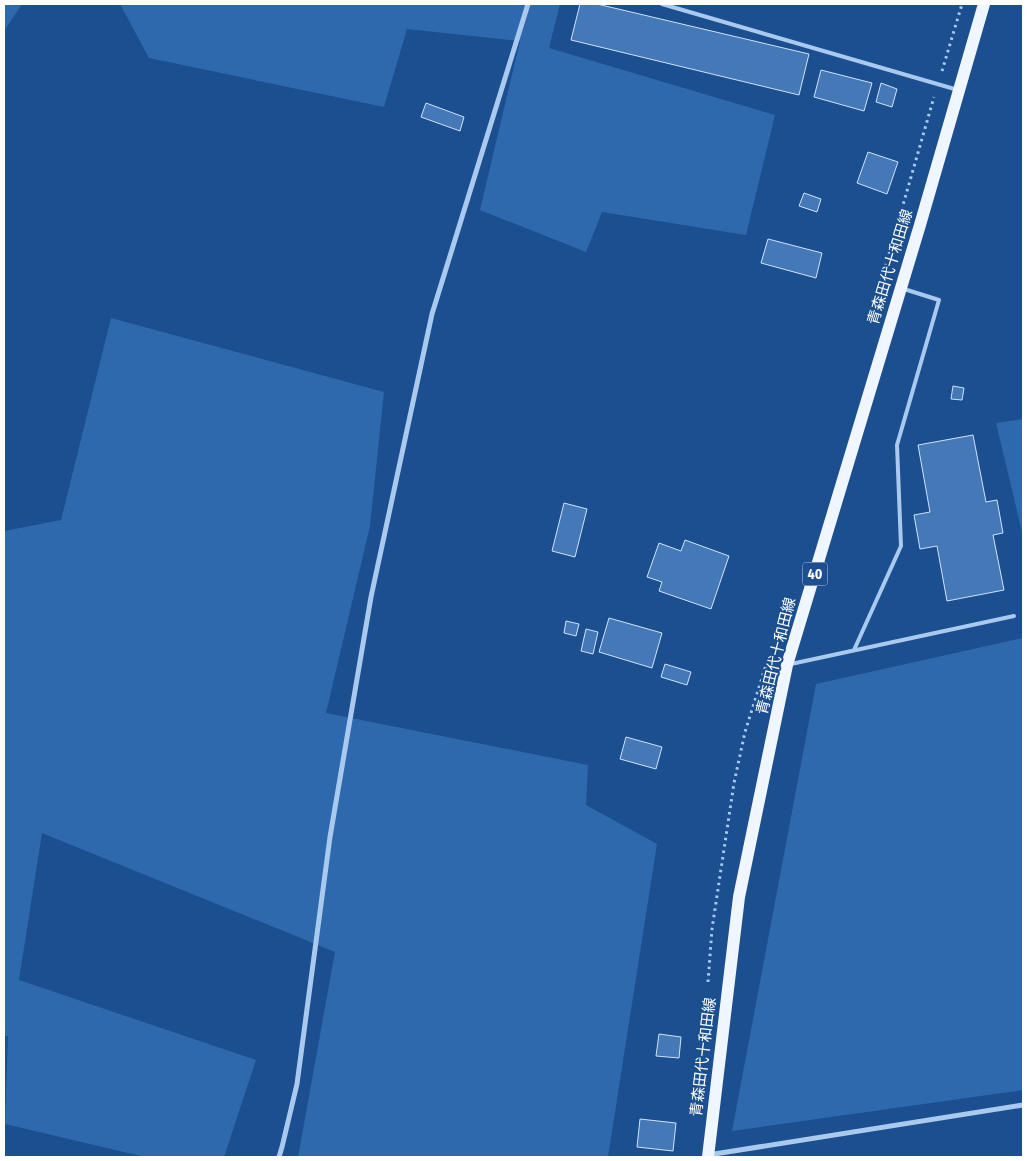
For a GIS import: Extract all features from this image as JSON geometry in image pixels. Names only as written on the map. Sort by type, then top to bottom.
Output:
[{"type":"main road","name":"青森田代十和田線","points":[[708,1156],[739,897],[787,665],[901,288],[984,4]]},
{"type":"street","points":[[279,1157],[297,1084],[330,837],[371,597],[432,314],[528,4]]},
{"type":"street","points":[[708,1156],[1023,1105]]},
{"type":"lane","points":[[662,4],[958,90]]},
{"type":"lane","points":[[854,650],[901,546],[897,445],[939,300],[901,288]]},
{"type":"lane","points":[[787,665],[1014,616]]},
{"type":"shaded area","points":[[4,4],[22,4],[4,31]]},
{"type":"shaded area","points":[[120,4],[560,4],[549,48],[775,115],[746,235],[602,212],[586,252],[480,210],[520,41],[407,29],[384,107],[149,58]]},
{"type":"shaded area","points":[[111,318],[384,392],[370,526],[326,713],[588,765],[586,805],[657,844],[608,1157],[298,1157],[335,952],[42,833],[19,980],[256,1060],[224,1157],[145,1157],[5,1124],[8,1036],[4,1036],[4,531],[61,520]]},
{"type":"shaded area","points":[[1023,419],[1023,536],[996,423]]},
{"type":"shaded area","points":[[1023,638],[1023,1090],[732,1131],[816,684]]},
{"type":"building","points":[[580,4],[597,4],[809,54],[799,95],[571,40]]},
{"type":"building","points":[[821,70],[872,83],[864,111],[814,97]]},
{"type":"building","points":[[881,83],[897,89],[892,107],[876,102]]},
{"type":"building","points":[[426,103],[464,117],[460,131],[421,117]]},
{"type":"building","points":[[868,152],[898,162],[887,194],[857,183]]},
{"type":"building","points":[[804,193],[821,199],[817,212],[799,206]]},
{"type":"building","points":[[768,239],[822,253],[816,278],[761,263]]},
{"type":"building","points":[[953,386],[964,388],[962,400],[951,399]]},
{"type":"building","points":[[973,435],[986,502],[997,500],[1003,533],[993,535],[1004,590],[947,601],[937,546],[920,549],[914,515],[930,512],[918,445]]},
{"type":"building","points":[[564,503],[587,509],[575,557],[552,551]]},
{"type":"building","points":[[685,540],[729,556],[711,609],[659,591],[662,582],[647,577],[659,543],[681,551]]},
{"type":"building","points":[[609,618],[662,633],[652,668],[599,652]]},
{"type":"building","points":[[566,621],[579,624],[576,636],[564,633]]},
{"type":"building","points":[[586,629],[598,632],[593,654],[581,651]]},
{"type":"building","points":[[665,664],[691,672],[687,685],[661,677]]},
{"type":"building","points":[[626,737],[662,747],[656,769],[620,759]]},
{"type":"building","points":[[659,1034],[681,1037],[679,1058],[656,1056]]},
{"type":"building","points":[[640,1119],[676,1123],[673,1151],[637,1147]]}]
